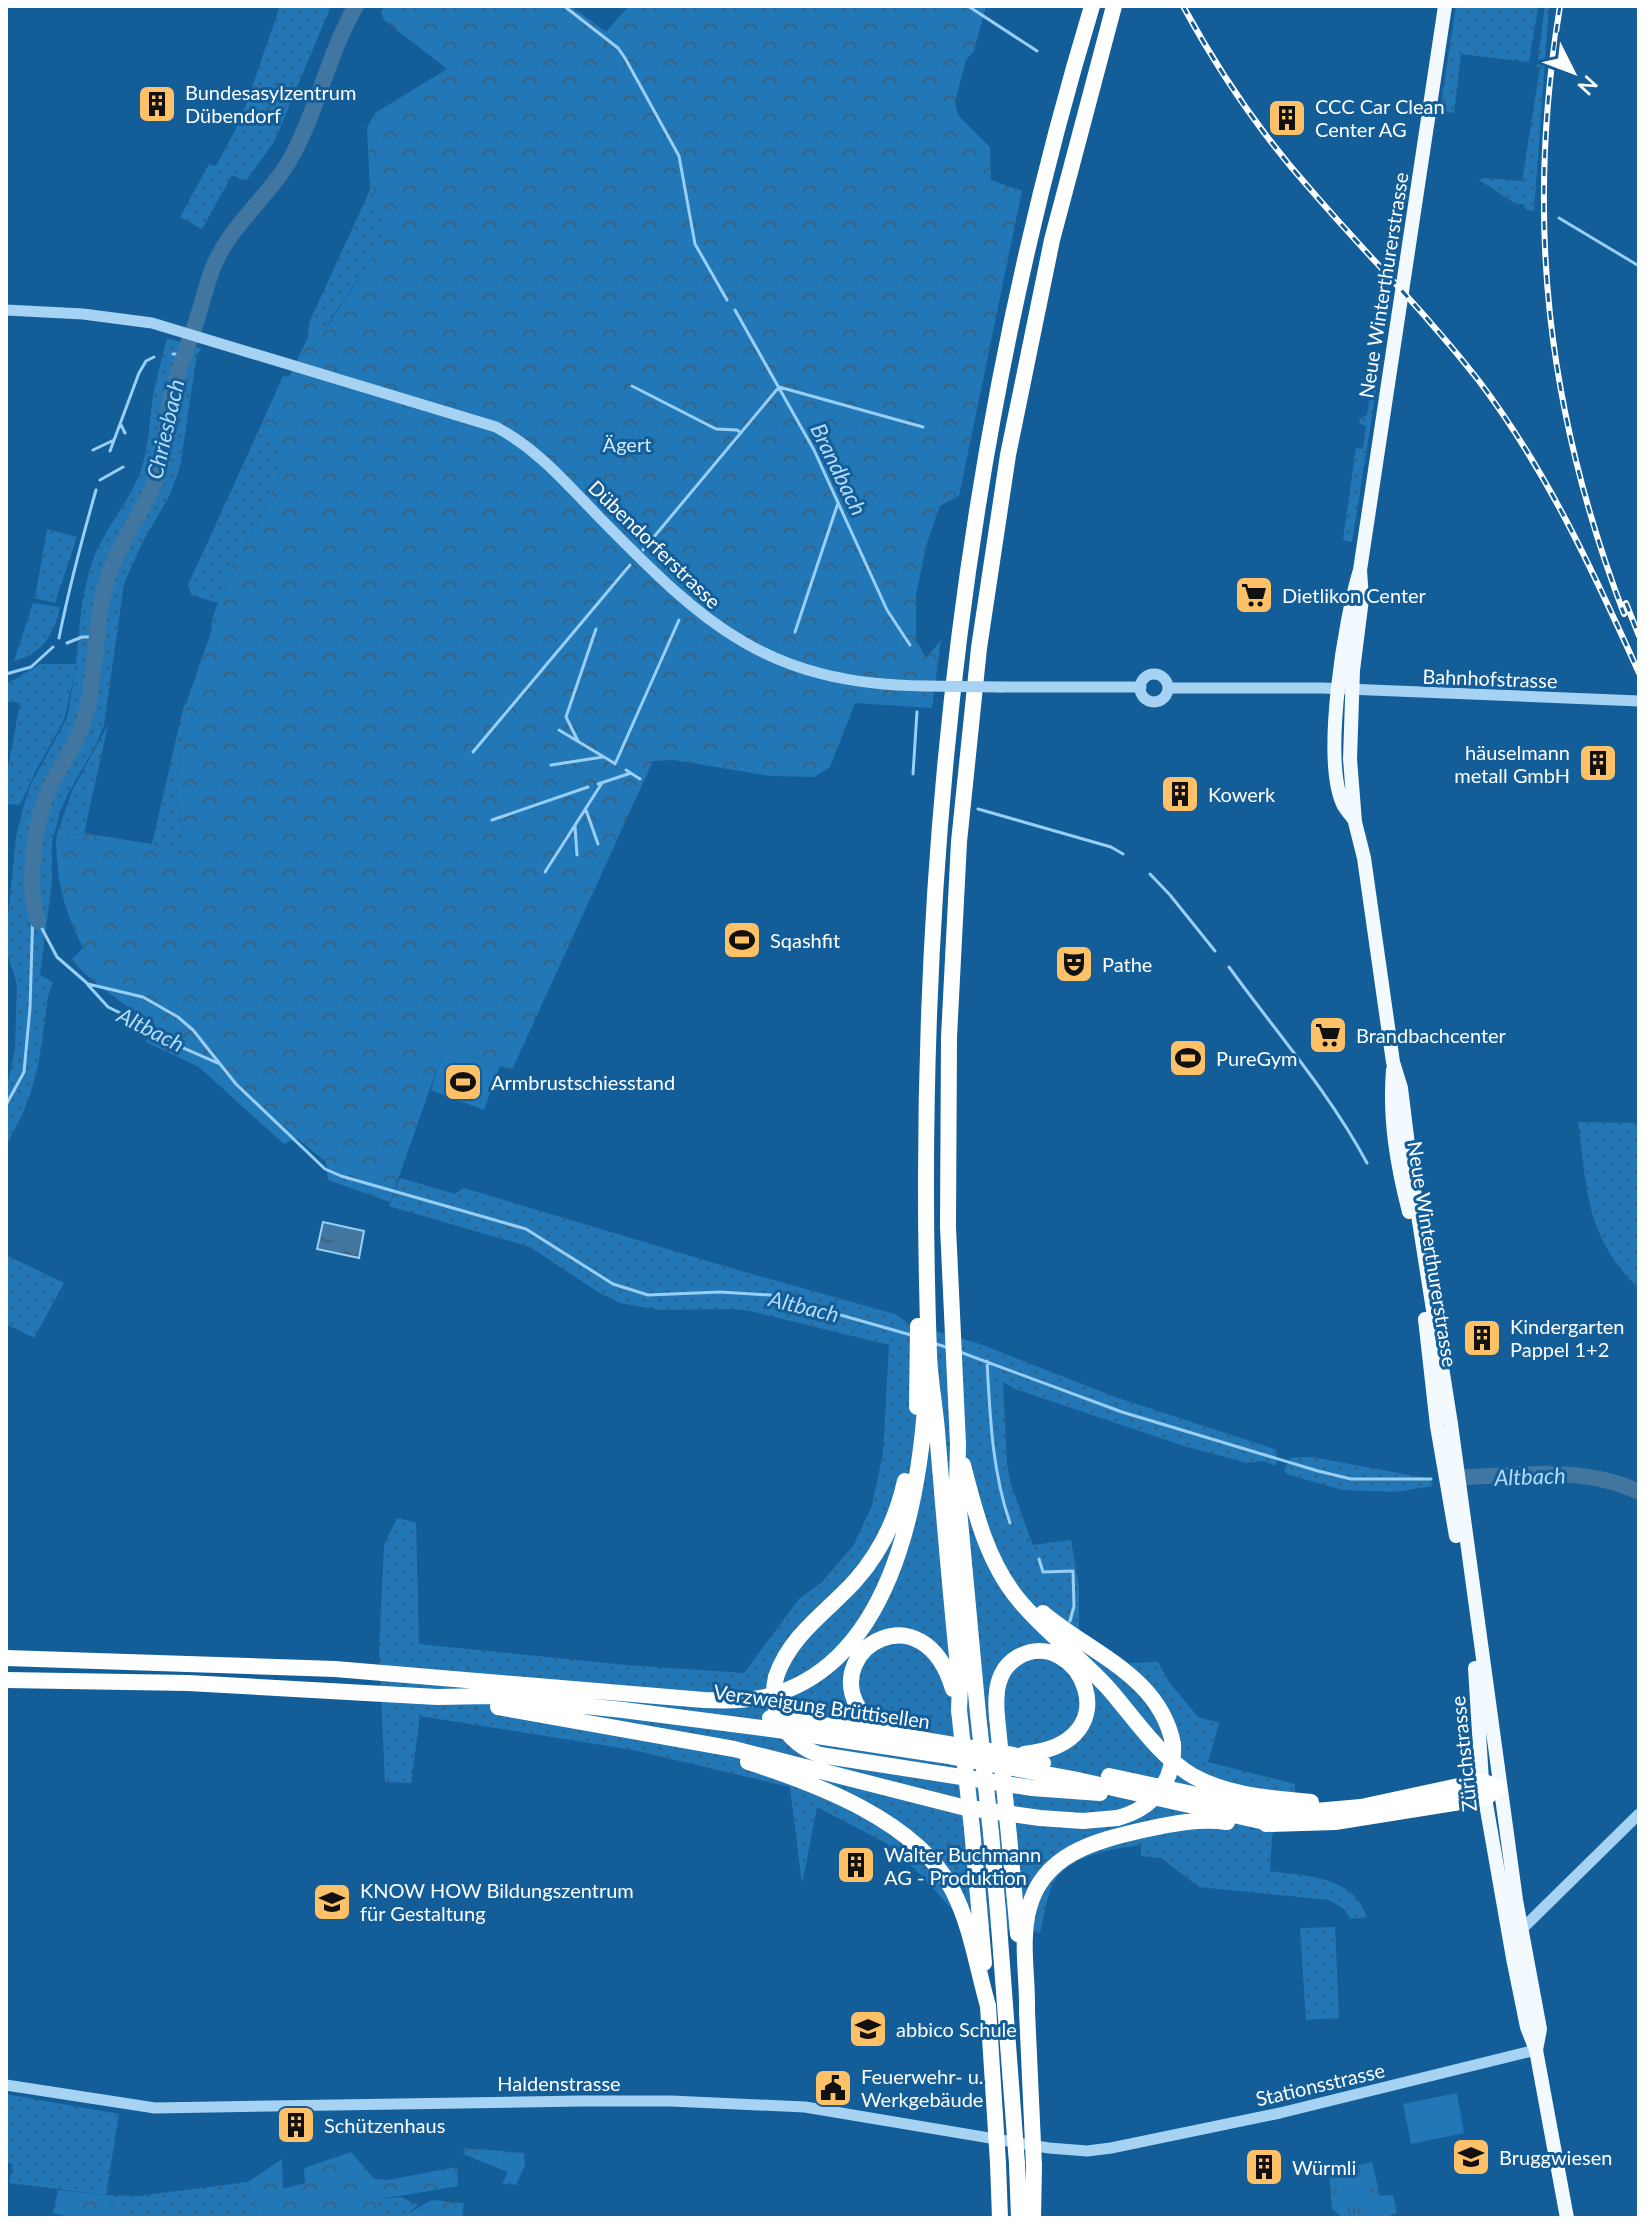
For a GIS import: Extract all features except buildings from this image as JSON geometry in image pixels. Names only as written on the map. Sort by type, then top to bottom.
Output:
[{"type":"highway","points":[[6,1658],[335,1669],[729,1701],[764,1697],[813,1676],[851,1644],[867,1624],[881,1595],[905,1525],[924,1430],[929,1359],[927,1049],[934,890],[946,743],[966,585],[987,451],[1018,295],[1054,140],[1092,6]]},
{"type":"highway","points":[[1033,2218],[998,1912],[957,1488],[948,1178],[951,989],[963,795],[979,648],[1008,455],[1036,312],[1073,156],[1114,6]]},
{"type":"highway","points":[[926,1150],[916,1188],[915,1433],[902,1493],[890,1526],[871,1560],[856,1580],[787,1652],[776,1677],[774,1699],[781,1724],[798,1744],[820,1755],[1032,1788],[1140,1795]]},
{"type":"highway","points":[[929,1359],[988,2006],[1000,2218]]},
{"type":"highway","points":[[958,1444],[978,1523],[1007,1585],[1025,1608],[1098,1677],[1165,1755],[1193,1776],[1227,1790],[1262,1797],[1328,1802],[1384,1801],[1489,1789]]},
{"type":"highway","points":[[437,1697],[687,1739],[962,1807],[1083,1821],[1117,1818],[1146,1806],[1161,1791],[1171,1769],[1173,1744],[1166,1719],[1144,1688],[1124,1670],[1047,1617],[998,1565]]},
{"type":"highway","points":[[889,1734],[860,1710],[852,1686],[858,1658],[870,1645],[884,1638],[913,1637],[934,1650],[946,1668],[959,1710]]},
{"type":"highway","points":[[1013,1755],[1048,1750],[1064,1744],[1083,1723],[1087,1712],[1087,1693],[1083,1682],[1073,1666],[1057,1656],[1040,1652],[1024,1655],[1011,1663],[1000,1678],[996,1698],[1009,1836],[1021,1914],[1022,1987],[1027,2011],[1025,2165],[1019,2218]]},
{"type":"highway","points":[[6,1680],[188,1683],[437,1697],[490,1696],[778,1730],[1013,1767],[1274,1824]]},
{"type":"highway","name":"Verzweigung Brüttisellen","points":[[627,1695],[655,1703],[889,1734],[1013,1755]]},
{"type":"highway","points":[[658,1736],[788,1775],[870,1814],[906,1837],[925,1853],[946,1879],[961,1909],[988,2006]]},
{"type":"highway","points":[[1013,1755],[1273,1810],[1334,1811],[1384,1801]]},
{"type":"highway","points":[[1021,1914],[1049,1871],[1073,1851],[1091,1843],[1182,1822],[1246,1825],[1335,1822],[1489,1789]]},
{"type":"main road","name":"Neue Winterthurerstrasse","points":[[1445,6],[1360,570],[1346,628],[1345,690],[1334,714],[1338,783],[1343,805],[1355,822],[1364,858],[1393,1062],[1391,1114],[1398,1170],[1411,1218],[1447,1451]]},
{"type":"main road","name":"Zürichstrasse","points":[[1447,1451],[1489,1789],[1516,1931],[1527,2027],[1536,2050],[1567,2218]]},
{"type":"main road","name":"Zürichstrasse","points":[[1489,1789],[1516,1900],[1516,1931]]},
{"type":"street","name":"Dübendorferstrasse","points":[[6,310],[125,318],[496,427],[537,452],[668,587],[725,633],[781,661],[835,678],[891,685],[1141,687]]},
{"type":"street","points":[[1155,675],[1166,680],[1168,688],[1162,700],[1153,702],[1145,698],[1141,687],[1144,679],[1155,675]]},
{"type":"street","points":[[1168,688],[1345,690]]},
{"type":"street","name":"Bahnhofstrasse","points":[[1345,690],[1639,701]]},
{"type":"street","points":[[1516,1931],[1639,1814]]},
{"type":"street","points":[[1516,1900],[1533,1908],[1545,1906]]},
{"type":"street","name":"Stationsstrasse","points":[[1111,2148],[1280,2113],[1536,2050]]},
{"type":"street","name":"Haldenstrasse","points":[[6,2085],[155,2108],[555,2101],[671,2101],[805,2107],[1049,2148],[1087,2151],[1111,2148]]},
{"type":"green space","points":[[280,6],[331,6],[274,142],[246,181],[232,175],[202,229],[180,217],[209,164],[216,166],[241,119]]},
{"type":"green space","name":"Ägert","points":[[385,6],[571,6],[606,32],[629,6],[986,6],[974,51],[966,60],[955,102],[958,115],[990,147],[991,180],[1022,191],[959,496],[940,506],[927,543],[916,594],[916,640],[926,658],[941,640],[932,708],[855,703],[830,767],[814,777],[770,776],[674,760],[653,761],[512,1070],[447,1048],[390,1202],[328,1180],[326,1162],[297,1138],[284,1144],[199,1067],[146,1042],[155,1023],[111,994],[71,960],[83,948],[62,894],[56,837],[84,833],[152,844],[186,860],[176,787],[187,701],[211,632],[213,616],[236,557],[257,525],[285,463],[277,448],[258,432],[283,376],[289,377],[308,337],[309,323],[327,327],[389,232],[370,190],[367,128],[375,113],[447,69],[384,20],[381,12]]},
{"type":"green space","points":[[1456,6],[1538,7],[1529,62],[1461,54],[1454,113],[1440,111]]},
{"type":"green space","points":[[1545,6],[1549,6],[1534,211],[1527,210],[1523,204],[1516,204],[1479,180],[1522,181],[1540,68],[1537,67]]},
{"type":"green space","points":[[370,190],[389,232],[326,327],[309,323]]},
{"type":"green space","points":[[167,338],[202,349],[197,354],[180,467],[170,495],[143,541],[124,584],[104,725],[60,812],[52,842],[52,881],[40,975],[53,982],[31,1090],[6,1145],[6,1091],[15,1050],[17,984],[6,950],[6,936],[16,837],[30,786],[67,718],[76,667],[64,720],[20,805],[6,804],[6,779],[20,703],[6,701],[7,684],[40,664],[76,664],[88,578],[97,550],[141,470]]},
{"type":"green space","points":[[1368,382],[1377,384],[1352,542],[1343,540],[1356,448],[1363,449],[1366,426],[1359,423],[1367,415],[1370,396],[1366,393]]},
{"type":"green space","points":[[258,432],[277,448],[285,463],[257,525],[236,557],[218,603],[191,595],[188,585]]},
{"type":"green space","points":[[47,529],[77,537],[55,603],[35,598]]},
{"type":"green space","points":[[33,603],[60,607],[58,617],[39,648],[14,661]]},
{"type":"green space","points":[[187,701],[176,787],[186,861],[152,844]]},
{"type":"green space","points":[[108,725],[84,833],[56,837],[72,791]]},
{"type":"green space","name":"Armbrustschiesstand","points":[[447,1048],[500,1066],[484,1110],[431,1090]]},
{"type":"green space","points":[[1578,1122],[1639,1123],[1639,1289],[1608,1250],[1592,1212]]},
{"type":"green space","points":[[400,1178],[455,1194],[464,1188],[895,1314],[908,1323],[980,1344],[1115,1397],[1277,1450],[1276,1466],[1263,1461],[1247,1463],[1184,1446],[1015,1389],[1003,1382],[1011,1485],[1033,1545],[1071,1540],[1079,1588],[1079,1629],[1129,1663],[1158,1662],[1169,1682],[1198,1717],[1219,1723],[1208,1762],[1295,1784],[1295,1791],[1272,1836],[1270,1871],[1327,1880],[1340,1886],[1360,1903],[1367,1917],[1351,1919],[1344,1909],[1329,1900],[1199,1887],[1161,1858],[1141,1856],[1141,1845],[1092,1855],[1069,1866],[1053,1884],[1040,1933],[967,1926],[923,1877],[886,1843],[817,1807],[802,1884],[790,1787],[633,1750],[420,1716],[411,1783],[385,1782],[379,1651],[384,1545],[397,1518],[416,1523],[419,1644],[626,1665],[744,1673],[799,1599],[822,1582],[853,1546],[872,1506],[883,1453],[889,1345],[750,1311],[659,1310],[620,1303],[530,1247],[389,1206]]},
{"type":"green space","points":[[6,1255],[64,1283],[34,1338],[6,1324]]},
{"type":"green space","points":[[1312,1457],[1431,1479],[1432,1486],[1396,1492],[1342,1490],[1287,1474],[1284,1470],[1291,1458]]},
{"type":"green space","points":[[1335,1927],[1339,2018],[1306,2020],[1300,1928]]},
{"type":"green space","points":[[1457,2093],[1464,2133],[1411,2144],[1403,2104]]},
{"type":"green space","points":[[6,2094],[119,2114],[106,2195],[9,2183],[13,2164],[6,2162]]},
{"type":"green space","points":[[464,2148],[524,2153],[525,2165],[516,2185],[502,2184],[508,2172],[463,2154]]},
{"type":"green space","points":[[351,2152],[374,2179],[387,2180],[457,2167],[458,2186],[381,2199],[371,2218],[259,2218],[248,2182],[282,2159],[283,2189],[305,2183],[304,2168]]},
{"type":"green space","points":[[1372,2162],[1380,2196],[1393,2195],[1397,2213],[1383,2218],[1340,2218],[1332,2209],[1329,2173]]},
{"type":"green space","points":[[248,2182],[259,2218],[121,2218],[106,2195],[138,2196]]},
{"type":"green space","points":[[58,2190],[106,2195],[121,2218],[74,2218],[53,2213]]},
{"type":"green space","points":[[401,2197],[418,2205],[407,2218],[371,2218],[381,2199]]},
{"type":"green space","points":[[432,2200],[464,2203],[462,2218],[407,2218],[407,2214]]},
{"type":"water","points":[[323,1222],[364,1231],[359,1258],[317,1249]]},
{"type":"waterway","name":"Chriesbach","points":[[38,921],[32,871],[40,815],[51,785],[84,720],[92,685],[103,594],[119,550],[158,474],[171,397],[210,277],[228,239],[292,156],[356,6]]},
{"type":"waterway","name":"Brandbach","points":[[564,6],[618,48],[625,58],[679,156],[695,244],[727,300]]},
{"type":"waterway","points":[[968,6],[1037,51]]},
{"type":"waterway","points":[[1559,218],[1639,266]]},
{"type":"waterway","name":"Brandbach","points":[[735,310],[814,450],[887,610],[910,645]]},
{"type":"waterway","points":[[173,354],[184,354]]},
{"type":"waterway","points":[[110,451],[139,373],[146,361],[154,357]]},
{"type":"waterway","points":[[632,386],[716,429],[741,433]]},
{"type":"waterway","points":[[643,550],[779,387],[923,427]]},
{"type":"waterway","points":[[121,425],[125,433]]},
{"type":"waterway","points":[[93,450],[114,440]]},
{"type":"waterway","points":[[100,480],[123,467]]},
{"type":"waterway","points":[[59,638],[96,490]]},
{"type":"waterway","points":[[795,632],[838,503]]},
{"type":"waterway","points":[[473,752],[630,565]]},
{"type":"waterway","points":[[615,764],[679,620]]},
{"type":"waterway","points":[[578,741],[566,717],[596,629]]},
{"type":"waterway","points":[[67,643],[82,637],[97,637]]},
{"type":"waterway","points":[[6,674],[31,667],[53,647]]},
{"type":"waterway","name":"Brandbach","points":[[913,774],[917,712]]},
{"type":"waterway","points":[[559,730],[614,763]]},
{"type":"waterway","points":[[551,765],[603,757]]},
{"type":"waterway","points":[[626,770],[640,779]]},
{"type":"waterway","points":[[598,784],[631,773]]},
{"type":"waterway","points":[[545,872],[602,783]]},
{"type":"waterway","points":[[492,820],[588,787]]},
{"type":"waterway","name":"Brandbach","points":[[978,809],[1111,847],[1123,854]]},
{"type":"waterway","points":[[586,810],[598,844]]},
{"type":"waterway","points":[[575,826],[577,855]]},
{"type":"waterway","name":"Brandbach","points":[[1150,874],[1215,951]]},
{"type":"waterway","points":[[6,1105],[24,1072],[30,1008],[33,909]]},
{"type":"waterway","name":"Altbach","points":[[38,921],[57,957],[88,984],[143,997],[178,1017],[193,1030],[236,1084],[325,1169],[526,1229],[613,1284],[648,1295],[720,1292],[770,1295],[911,1335]]},
{"type":"waterway","name":"Brandbach","points":[[1229,967],[1319,1087],[1367,1163]]},
{"type":"waterway","name":"Altbach","points":[[88,985],[108,1007],[179,1046],[218,1063]]},
{"type":"waterway","name":"Altbach","points":[[933,1343],[949,1348]]},
{"type":"waterway","name":"Altbach","points":[[960,1352],[1122,1412],[1318,1471],[1351,1479],[1431,1479]]},
{"type":"waterway","points":[[987,1361],[996,1463],[1010,1523]]},
{"type":"waterway","name":"Altbach","points":[[1467,1477],[1576,1475],[1598,1478],[1639,1492]]},
{"type":"waterway","points":[[1039,1559],[1043,1572],[1073,1571],[1074,1606],[1070,1621]]},
{"type":"railway","points":[[1183,6],[1226,78],[1275,147],[1439,332],[1504,415],[1567,522],[1639,673]]},
{"type":"railway","points":[[1560,6],[1544,163],[1550,314],[1561,389],[1577,464],[1624,614]]},
{"type":"railway","points":[[1626,603],[1639,636]]},
{"type":"place","name":"Bundesasylzentrum Dübendorf","points":[[157,104]]},
{"type":"place","name":"CCC Car Clean Center AG","points":[[1287,118]]},
{"type":"place","name":"Dietlikon Center","points":[[1254,595]]},
{"type":"place","name":"häuselmann metall GmbH","points":[[1598,763]]},
{"type":"place","name":"Kowerk","points":[[1180,794]]},
{"type":"place","name":"Sqashfit","points":[[742,940]]},
{"type":"place","name":"Pathe","points":[[1074,964]]},
{"type":"place","name":"Brandbachcenter","points":[[1328,1035]]},
{"type":"place","name":"PureGym","points":[[1188,1058]]},
{"type":"place","name":"Armbrustschiesstand","points":[[463,1082]]},
{"type":"place","name":"Kindergarten Pappel 1+2","points":[[1482,1338]]},
{"type":"place","name":"Walter Buchmann AG - Produktion","points":[[856,1865]]},
{"type":"place","name":"KNOW HOW Bildungszentrum für Gestaltung","points":[[332,1902]]},
{"type":"place","name":"abbico Schule","points":[[868,2029]]},
{"type":"place","name":"Feuerwehr- u. Werkgebäude","points":[[833,2088]]},
{"type":"place","name":"Schützenhaus","points":[[296,2125]]},
{"type":"place","name":"Bruggwiesen","points":[[1471,2157]]},
{"type":"place","name":"Würmli","points":[[1264,2167]]}]
